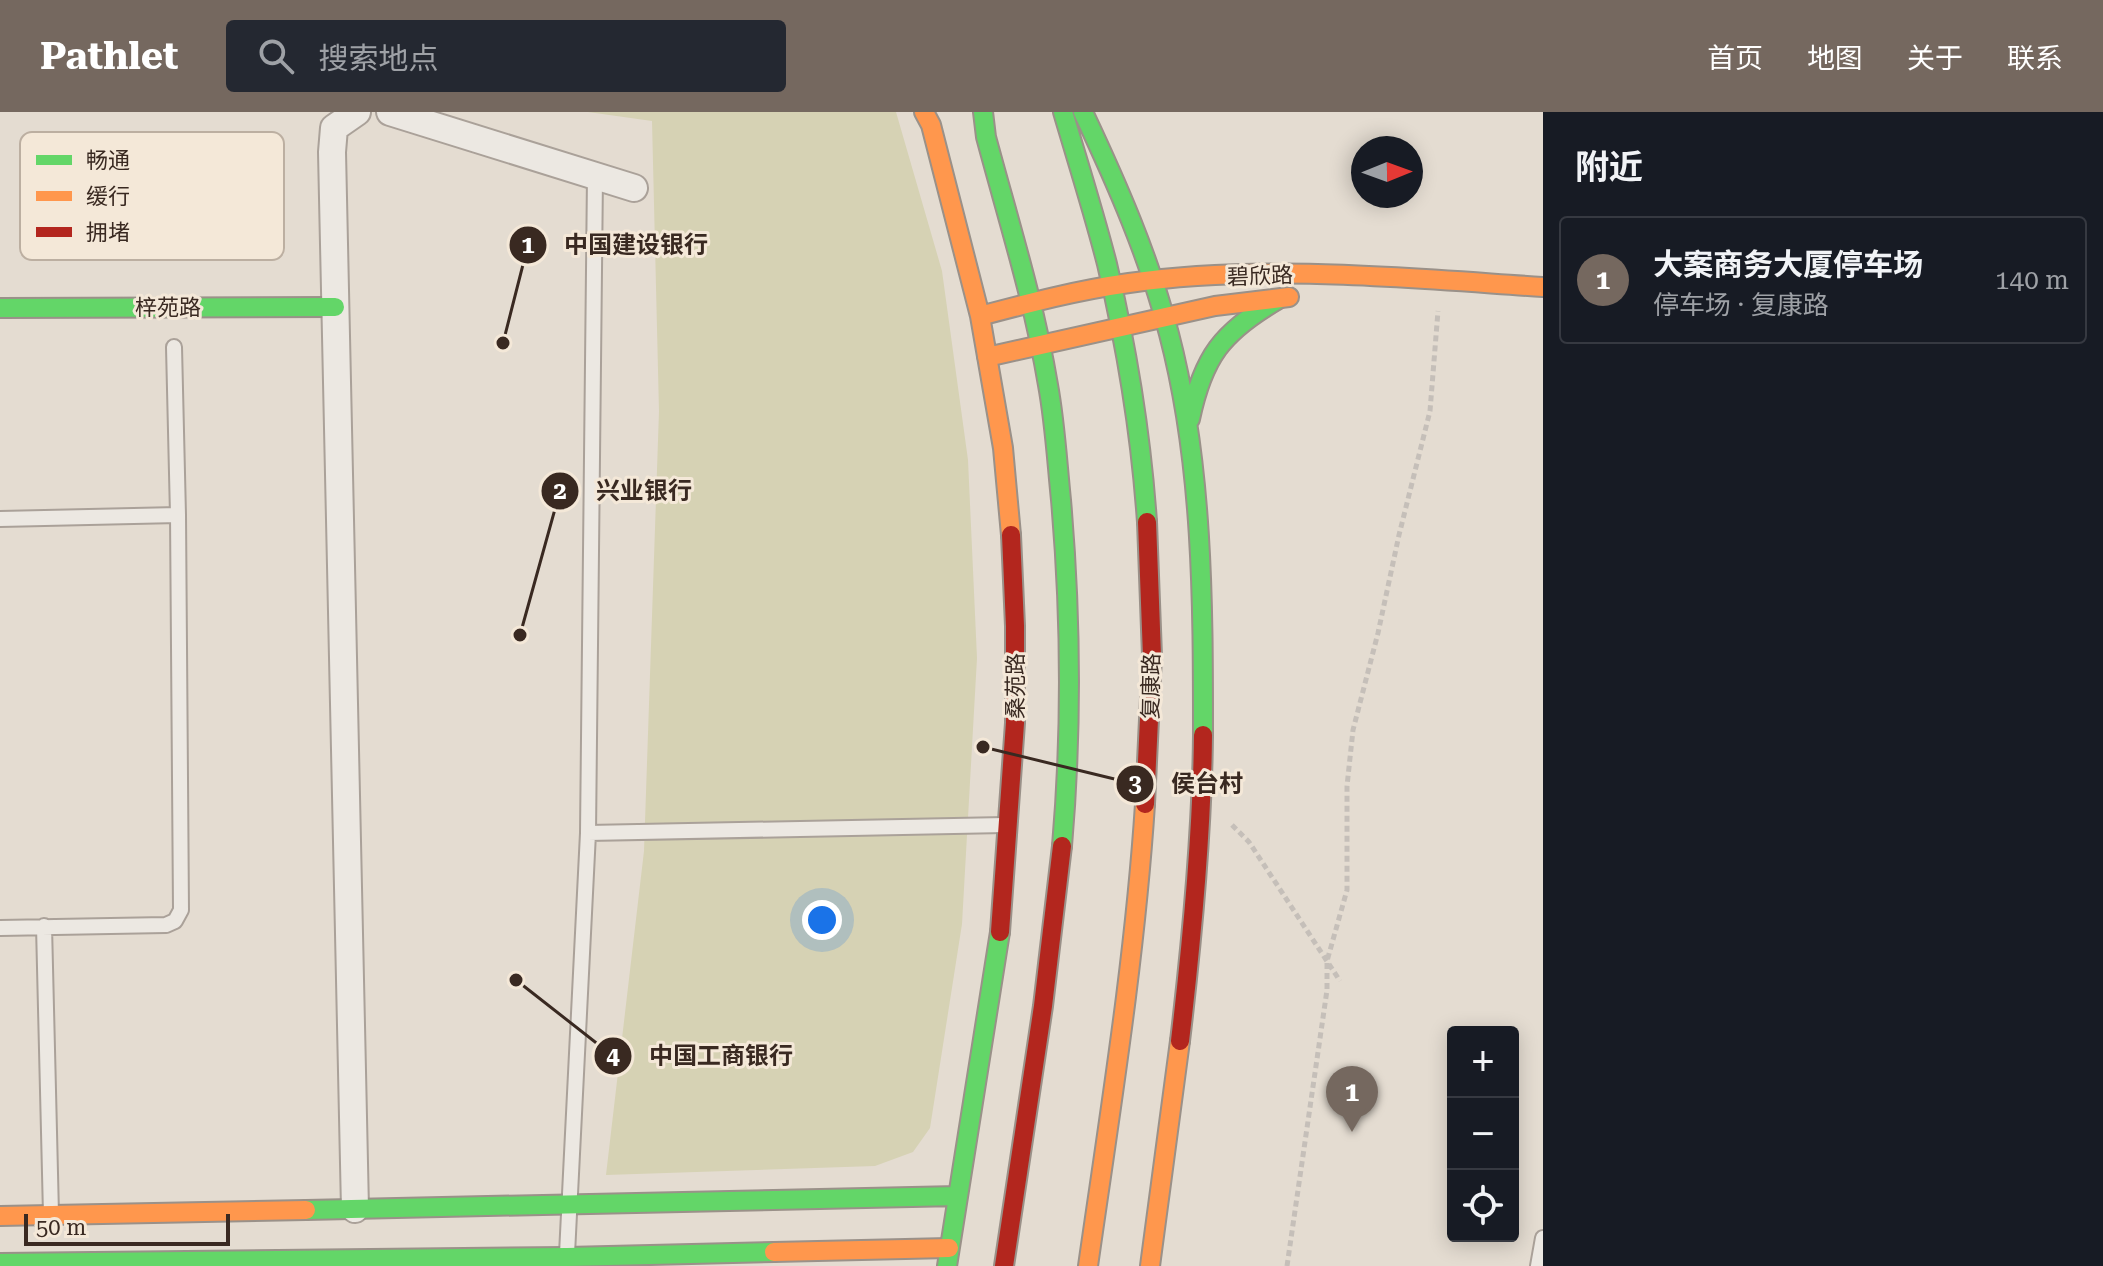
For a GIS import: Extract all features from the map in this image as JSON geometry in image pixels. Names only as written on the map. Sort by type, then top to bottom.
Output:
[{"type":"main road","name":"桑苑路","points":[[924,112],[931,125],[980,316],[1003,448],[1015,626],[1015,723],[1002,919],[948,1257]]},
{"type":"main road","points":[[975,112],[986,137],[984,197]]},
{"type":"main road","points":[[983,112],[986,137],[1048,384],[1066,547],[1070,633],[1069,743],[1061,853],[1050,951],[1004,1266]]},
{"type":"main road","name":"复康路","points":[[1063,112],[1112,285],[1138,304],[1136,414],[1148,524],[1152,634],[1150,748],[1142,848],[1088,1266]]},
{"type":"main road","points":[[1083,112],[1122,199],[1138,304],[1164,318],[1177,368],[1197,520],[1204,685],[1200,822],[1176,1067],[1150,1266]]},
{"type":"main road","points":[[980,316],[982,256]]},
{"type":"main road","name":"碧欣路","points":[[987,357],[1094,333],[1138,304],[1205,277],[1314,274],[1543,287]]},
{"type":"main road","name":"碧欣路","points":[[980,316],[1112,285],[1164,318],[1215,306],[1308,296]]},
{"type":"main road","name":"梓苑路","points":[[80,290],[335,300]]},
{"type":"main road","points":[[1187,430],[1199,379],[1209,359],[1239,325],[1280,298]]},
{"type":"main road","name":"梓苑路","points":[[0,308],[335,300]]},
{"type":"main road","points":[[1032,410],[1048,384],[1094,333]]},
{"type":"main road","points":[[1006,492],[1018,435]]},
{"type":"main road","points":[[0,1216],[958,1196]]},
{"type":"main road","points":[[0,1263],[567,1262],[948,1257]]},
{"type":"street","points":[[355,1209],[332,152],[334,128],[357,112]]},
{"type":"street","points":[[390,112],[634,188]]},
{"type":"lane","points":[[567,1262],[588,833],[595,176]]},
{"type":"lane","points":[[0,928],[166,925],[175,921],[181,910],[174,347]]},
{"type":"lane","points":[[0,519],[178,515]]},
{"type":"lane","points":[[588,833],[1009,825]]},
{"type":"lane","points":[[44,926],[51,1215]]},
{"type":"lane","points":[[1538,1266],[1543,1238]]},
{"type":"path","points":[[1287,1266],[1327,990],[1327,961],[1347,890],[1347,786],[1353,730],[1430,411],[1440,280]]},
{"type":"path","points":[[1233,825],[1249,842],[1340,981]]},
{"type":"shaded area","points":[[588,112],[896,112],[942,271],[968,460],[977,658],[962,924],[930,1128],[913,1152],[875,1166],[606,1175],[644,851],[659,411],[652,121]]},
{"type":"traffic: fast","points":[[983,112],[986,137],[1036,322],[1054,428],[1068,630],[1069,716],[1062,846]]},
{"type":"traffic: fast","points":[[1063,112],[1102,245],[1121,328],[1137,425],[1147,522]]},
{"type":"traffic: fast","points":[[1083,112],[1142,249],[1161,305],[1180,383],[1189,433],[1199,533],[1203,735]]},
{"type":"traffic: fast","points":[[1190,419],[1201,379],[1218,348],[1242,323],[1277,300]]},
{"type":"traffic: fast","points":[[0,308],[335,307]]},
{"type":"traffic: fast","points":[[947,1266],[1000,932]]},
{"type":"traffic: fast","points":[[306,1210],[958,1196]]},
{"type":"traffic: fast","points":[[0,1263],[774,1252]]},
{"type":"traffic: slow","points":[[924,112],[931,125],[980,316],[1003,448],[1011,535]]},
{"type":"traffic: slow","points":[[980,316],[1110,286],[1232,274],[1336,274],[1543,287]]},
{"type":"traffic: slow","points":[[987,357],[1215,306],[1289,297]]},
{"type":"traffic: slow","points":[[1088,1266],[1128,978],[1145,804]]},
{"type":"traffic: slow","points":[[1150,1266],[1180,1041]]},
{"type":"traffic: slow","points":[[0,1216],[306,1210]]},
{"type":"traffic: slow","points":[[774,1252],[949,1248]]},
{"type":"traffic: jam","points":[[1145,804],[1152,656],[1147,522]]},
{"type":"traffic: jam","points":[[1000,932],[1015,723],[1011,535]]},
{"type":"traffic: jam","points":[[1180,1041],[1196,888],[1203,735]]},
{"type":"traffic: jam","points":[[1004,1266],[1043,1006],[1062,846]]},
{"type":"place","name":"中国建设银行","points":[[503,343]]},
{"type":"place","name":"兴业银行","points":[[520,635]]},
{"type":"place","name":"侯台村","points":[[983,747]]},
{"type":"place","name":"中国工商银行","points":[[516,980]]},
{"type":"place","name":"大案商务大厦停车场","points":[[1352,1132]]}]
